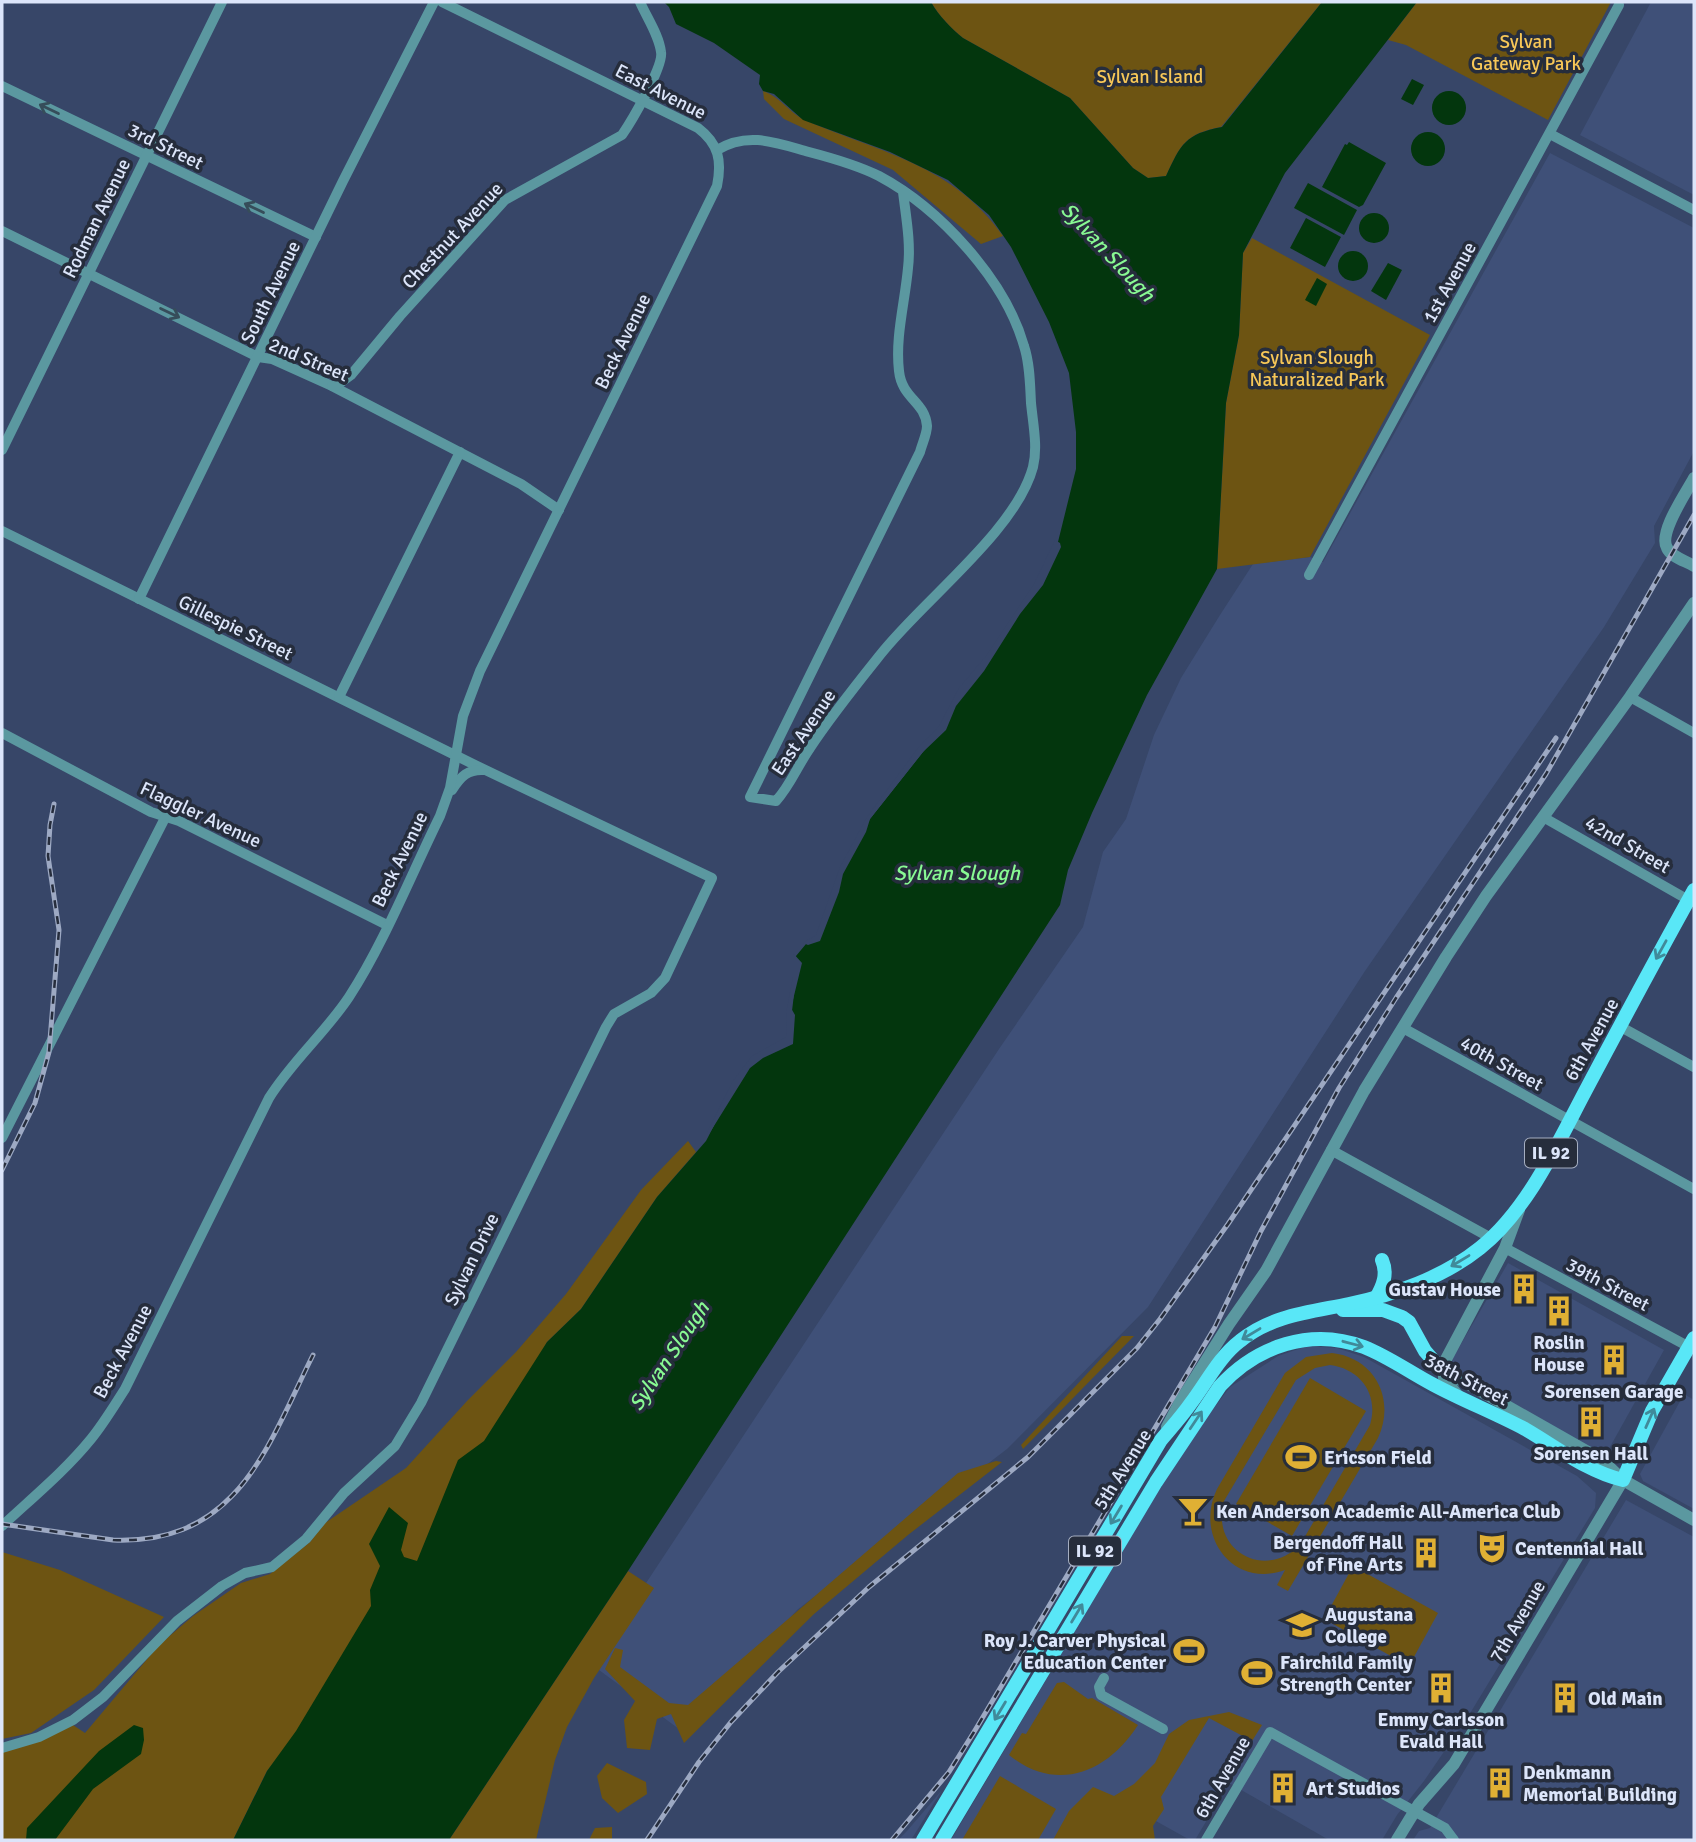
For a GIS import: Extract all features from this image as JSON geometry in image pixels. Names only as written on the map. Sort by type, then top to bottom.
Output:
[{"type":"main road","name":"6th Avenue","points":[[1314,1310],[1376,1298],[1410,1286],[1454,1265],[1481,1248],[1491,1238],[1520,1206],[1692,898]]},
{"type":"main road","points":[[1376,1298],[1385,1278],[1386,1268],[1382,1260]]},
{"type":"main road","points":[[1314,1310],[1393,1312],[1409,1322],[1425,1352],[1442,1369]]},
{"type":"main road","name":"5th Avenue","points":[[923,1840],[1161,1440],[1192,1403],[1223,1358],[1240,1341],[1283,1317],[1314,1310]]},
{"type":"main road","name":"38th Street","points":[[1286,1344],[1300,1339],[1319,1338],[1351,1342],[1380,1354],[1521,1427],[1601,1474],[1623,1480]]},
{"type":"main road","name":"5th Avenue","points":[[942,1840],[1156,1482],[1201,1413],[1220,1386],[1238,1369],[1256,1356],[1286,1344]]},
{"type":"main road","name":"7th Avenue","points":[[1623,1480],[1652,1412],[1692,1345]]},
{"type":"street","name":"Rodman Avenue","points":[[2,450],[222,2]]},
{"type":"street","name":"South Avenue","points":[[139,598],[434,2]]},
{"type":"street","name":"East Avenue","points":[[442,2],[698,128],[710,138],[717,150],[744,139],[770,141],[875,174],[903,192],[933,215],[980,264],[1016,323],[1025,348],[1035,449],[1034,464],[1021,496],[981,547],[900,631],[811,745],[783,793],[776,802],[769,802],[750,797],[920,452],[927,428],[923,408],[906,393],[899,377],[901,312],[909,265],[903,192]]},
{"type":"street","name":"Chestnut Avenue","points":[[332,386],[351,375],[400,316],[505,200],[622,135],[662,59],[657,38],[640,2]]},
{"type":"street","name":"1st Avenue","points":[[1310,575],[1619,5]]},
{"type":"street","name":"3rd Street","points":[[2,86],[316,237]]},
{"type":"street","points":[[1550,134],[1694,210]]},
{"type":"street","name":"Beck Avenue","points":[[2,1526],[67,1465],[105,1420],[125,1389],[269,1098],[290,1067],[348,999],[387,925],[445,803],[468,699],[717,186],[721,165],[717,150]]},
{"type":"street","name":"2nd Street","points":[[2,231],[258,357],[272,359],[332,386],[521,484],[559,510]]},
{"type":"street","points":[[339,696],[460,452]]},
{"type":"street","points":[[1694,478],[1667,528],[1664,540],[1666,548],[1672,554],[1694,566]]},
{"type":"street","name":"Gillespie Street","points":[[2,531],[455,755]]},
{"type":"street","points":[[1161,1440],[1185,1394],[1266,1271],[1331,1150],[1460,934],[1694,603]]},
{"type":"street","points":[[1630,697],[1694,733]]},
{"type":"street","name":"Flaggler Avenue","points":[[2,733],[151,811],[191,826],[387,925]]},
{"type":"street","name":"Sylvan Drive","points":[[2,1748],[57,1730],[86,1711],[103,1697],[164,1633],[222,1586],[245,1573],[272,1567],[306,1539],[344,1493],[388,1456],[421,1403],[606,1027],[614,1014],[651,993],[665,978],[712,878],[455,755]]},
{"type":"street","points":[[445,803],[463,776],[473,769],[485,769]]},
{"type":"street","points":[[2,1138],[166,816]]},
{"type":"street","name":"42nd Street","points":[[1543,817],[1692,898]]},
{"type":"street","points":[[1621,1027],[1694,1067]]},
{"type":"street","name":"40th Street","points":[[1403,1028],[1694,1189]]},
{"type":"street","points":[[1331,1150],[1491,1238]]},
{"type":"street","name":"6th Avenue","points":[[1442,1369],[1505,1248],[1520,1206]]},
{"type":"street","name":"39th Street","points":[[1505,1248],[1692,1345]]},
{"type":"street","points":[[1442,1369],[1447,1384],[1458,1396]]},
{"type":"street","name":"38th Street","points":[[1442,1369],[1602,1460],[1623,1480],[1694,1520]]},
{"type":"street","name":"7th Avenue","points":[[1397,1840],[1415,1811],[1460,1755],[1623,1480]]},
{"type":"street","points":[[1104,1678],[1099,1687],[1101,1695],[1163,1729]]},
{"type":"street","name":"6th Avenue","points":[[1206,1840],[1270,1732],[1415,1811]]},
{"type":"street","points":[[1415,1811],[1445,1828],[1454,1840]]},
{"type":"shaded area","points":[[1651,2],[1694,2],[1694,195],[1580,135]]},
{"type":"shaded area","points":[[1550,153],[1694,228],[1694,451],[1654,526],[1655,543],[1604,627],[1365,971],[1148,1307],[1007,1449],[797,1610],[733,1680],[679,1729],[599,1670],[615,1630],[999,1049],[1083,927],[1103,852],[1126,819],[1154,735],[1181,678],[1220,615],[1253,564],[1310,557],[1323,562]]},
{"type":"shaded area","points":[[1508,1263],[1664,1350],[1605,1456],[1451,1369],[1450,1363]]},
{"type":"shaded area","name":"Augustana College","points":[[1307,1346],[1337,1348],[1364,1357],[1577,1476],[1596,1493],[1595,1508],[1469,1715],[1382,1840],[1329,1840],[1229,1783],[1195,1840],[1190,1840],[1129,1806],[1107,1840],[951,1840],[1163,1483],[1200,1426],[1230,1387],[1278,1356]]},
{"type":"shaded area","points":[[1684,1394],[1694,1400],[1694,1509],[1643,1481],[1640,1474]]},
{"type":"shaded area","points":[[1626,1500],[1694,1537],[1694,1840],[1413,1840],[1419,1831],[1430,1828]]},
{"type":"shaded area","points":[[942,1790],[911,1840],[898,1840],[907,1831]]},
{"type":"green space","name":"Sylvan Island","points":[[931,2],[1322,2],[1221,127],[1199,133],[1186,142],[1166,176],[1148,178],[1133,168],[1070,98],[963,38],[945,22]]},
{"type":"green space","name":"Sylvan Gateway Park","points":[[1417,2],[1611,2],[1548,120],[1406,45],[1388,40]]},
{"type":"green space","points":[[763,91],[807,121],[889,153],[939,177],[983,212],[1003,236],[981,244],[893,170],[784,119],[764,99]]},
{"type":"green space","name":"Sylvan Slough Naturalized Park","points":[[1252,238],[1430,335],[1310,557],[1217,569],[1226,403],[1239,335],[1243,253]]},
{"type":"green space","points":[[688,1141],[696,1152],[657,1197],[581,1309],[547,1342],[431,1568],[267,1771],[233,1840],[2,1840],[2,1752],[37,1742],[73,1725],[85,1733],[159,1645],[193,1616],[241,1583],[270,1574],[310,1542],[325,1523],[406,1468],[516,1352],[566,1294],[641,1190]]},
{"type":"green space","points":[[1122,1336],[1134,1336],[1023,1449],[1021,1445]]},
{"type":"green space","points":[[1332,1353],[1347,1356],[1360,1363],[1378,1383],[1383,1395],[1383,1423],[1378,1438],[1288,1591],[1277,1585],[1285,1570],[1266,1574],[1249,1572],[1235,1565],[1223,1554],[1215,1540],[1211,1507],[1217,1489],[1285,1373],[1306,1357]],"holes":[[[1330,1365],[1341,1367],[1365,1385],[1372,1404],[1370,1425],[1300,1545],[1286,1555],[1271,1560],[1256,1560],[1243,1555],[1232,1546],[1225,1534],[1222,1518],[1224,1501],[1296,1380],[1315,1368]]]},
{"type":"green space","name":"Ericson Field","points":[[1310,1378],[1366,1411],[1292,1536],[1236,1504]]},
{"type":"green space","points":[[996,1461],[1002,1462],[908,1535],[814,1614],[684,1743],[671,1714],[657,1719],[650,1750],[627,1748],[624,1720],[635,1701],[605,1669],[615,1648],[623,1650],[620,1667],[669,1703],[688,1705],[958,1473]]},
{"type":"green space","points":[[2,1552],[60,1570],[164,1617],[94,1690],[31,1733],[2,1739]]},
{"type":"green space","points":[[1353,1566],[1438,1613],[1409,1666],[1324,1619]]},
{"type":"green space","points":[[628,1571],[654,1588],[594,1678],[567,1727],[555,1760],[536,1840],[449,1840]]},
{"type":"green space","points":[[1064,1682],[1088,1699],[1092,1698],[1138,1725],[1112,1755],[1097,1765],[1063,1775],[1027,1767],[1009,1755],[1022,1733],[1026,1734],[1057,1683]]},
{"type":"green space","points":[[1229,1712],[1262,1725],[1252,1741],[1209,1718],[1161,1797],[1164,1809],[1153,1826],[1155,1840],[1053,1840],[1069,1811],[1093,1787],[1114,1796],[1134,1784],[1155,1763],[1169,1734],[1189,1720]]},
{"type":"green space","points":[[607,1763],[646,1782],[647,1794],[618,1813],[602,1798],[597,1776]]},
{"type":"green space","points":[[1000,1776],[1056,1809],[1038,1840],[962,1840]]},
{"type":"green space","points":[[612,1827],[612,1840],[589,1840],[595,1828]]},
{"type":"water","name":"Sylvan Slough","points":[[664,2],[931,2],[963,38],[1070,98],[1133,168],[1148,178],[1166,176],[1181,148],[1192,137],[1222,127],[1322,2],[1417,2],[1285,173],[1243,253],[1239,335],[1226,403],[1217,569],[1147,695],[1068,870],[1060,905],[628,1571],[449,1840],[233,1840],[267,1771],[296,1731],[371,1606],[370,1590],[380,1566],[369,1544],[389,1507],[408,1523],[401,1550],[404,1557],[417,1561],[458,1460],[484,1441],[547,1342],[581,1309],[657,1197],[706,1141],[736,1083],[755,1058],[789,1040],[796,956],[806,944],[819,938],[843,869],[870,819],[942,728],[961,690],[989,658],[1025,602],[1058,542],[1076,469],[1076,432],[1069,373],[1049,322],[1011,247],[989,215],[948,180],[890,152],[803,120],[774,94],[763,91],[759,84],[760,75],[714,43],[676,24]]},
{"type":"water","points":[[1412,79],[1424,85],[1413,105],[1401,99]]},
{"type":"water","points":[[1449,91],[1461,96],[1466,108],[1461,120],[1449,125],[1437,120],[1432,108],[1437,96]]},
{"type":"water","points":[[1428,132],[1440,137],[1445,149],[1440,161],[1428,166],[1416,161],[1411,149],[1416,137]]},
{"type":"water","points":[[1349,142],[1386,163],[1363,205],[1359,207],[1322,187],[1345,144]]},
{"type":"water","points":[[1308,183],[1357,210],[1344,235],[1294,208]]},
{"type":"water","points":[[1374,213],[1385,217],[1389,228],[1385,239],[1374,243],[1363,239],[1359,228],[1363,217]]},
{"type":"water","points":[[1306,218],[1341,237],[1325,267],[1290,248]]},
{"type":"water","points":[[1353,251],[1364,255],[1368,266],[1364,277],[1353,281],[1342,277],[1338,266],[1342,255]]},
{"type":"water","points":[[1388,263],[1402,270],[1386,300],[1371,291]]},
{"type":"water","points":[[1317,278],[1327,284],[1316,306],[1305,300]]},
{"type":"water","points":[[134,1725],[143,1728],[141,1754],[93,1789],[55,1840],[26,1840],[27,1828],[99,1751]]},
{"type":"pier","points":[[1055,540],[1061,547],[1043,585],[1020,614],[984,671],[956,706],[946,730],[923,752],[870,819],[866,832],[843,874],[820,941],[808,945],[803,943],[816,935],[840,867],[867,817],[918,748],[939,726],[959,688],[986,656],[1034,584]]},
{"type":"pier","points":[[793,953],[802,963],[791,1008],[795,1015],[793,1044],[763,1058],[750,1068],[709,1134],[706,1134],[733,1081],[752,1056],[786,1037]]},
{"type":"railway","points":[[892,1840],[949,1772],[974,1732],[1215,1327],[1261,1231],[1339,1088],[1546,774],[1694,515]]},
{"type":"railway","points":[[647,1840],[699,1762],[731,1722],[778,1672],[869,1587],[1028,1457],[1137,1348],[1228,1224],[1556,738]]},
{"type":"railway","points":[[2,1170],[35,1103],[49,1052],[59,930],[48,856],[54,804]]},
{"type":"railway","points":[[2,1524],[113,1540],[156,1537],[191,1526],[219,1508],[243,1484],[280,1423],[313,1355]]},
{"type":"place","name":"Gustav House","points":[[1524,1289]]},
{"type":"place","name":"Roslin House","points":[[1559,1311]]},
{"type":"place","name":"Sorensen Garage","points":[[1614,1360]]},
{"type":"place","name":"Sorensen Hall","points":[[1591,1422]]},
{"type":"place","name":"Ericson Field","points":[[1301,1457]]},
{"type":"place","name":"Ken Anderson Academic All-America Club","points":[[1193,1511]]},
{"type":"place","name":"Centennial Hall","points":[[1492,1548]]},
{"type":"place","name":"Bergendoff Hall of Fine Arts","points":[[1426,1553]]},
{"type":"place","name":"Augustana College","points":[[1302,1625]]},
{"type":"place","name":"Roy J. Carver Physical Education Center","points":[[1189,1651]]},
{"type":"place","name":"Fairchild Family Strength Center","points":[[1257,1673]]},
{"type":"place","name":"Emmy Carlsson Evald Hall","points":[[1441,1688]]},
{"type":"place","name":"Old Main","points":[[1565,1698]]},
{"type":"place","name":"Denkmann Memorial Building","points":[[1500,1783]]},
{"type":"place","name":"Art Studios","points":[[1283,1788]]}]
